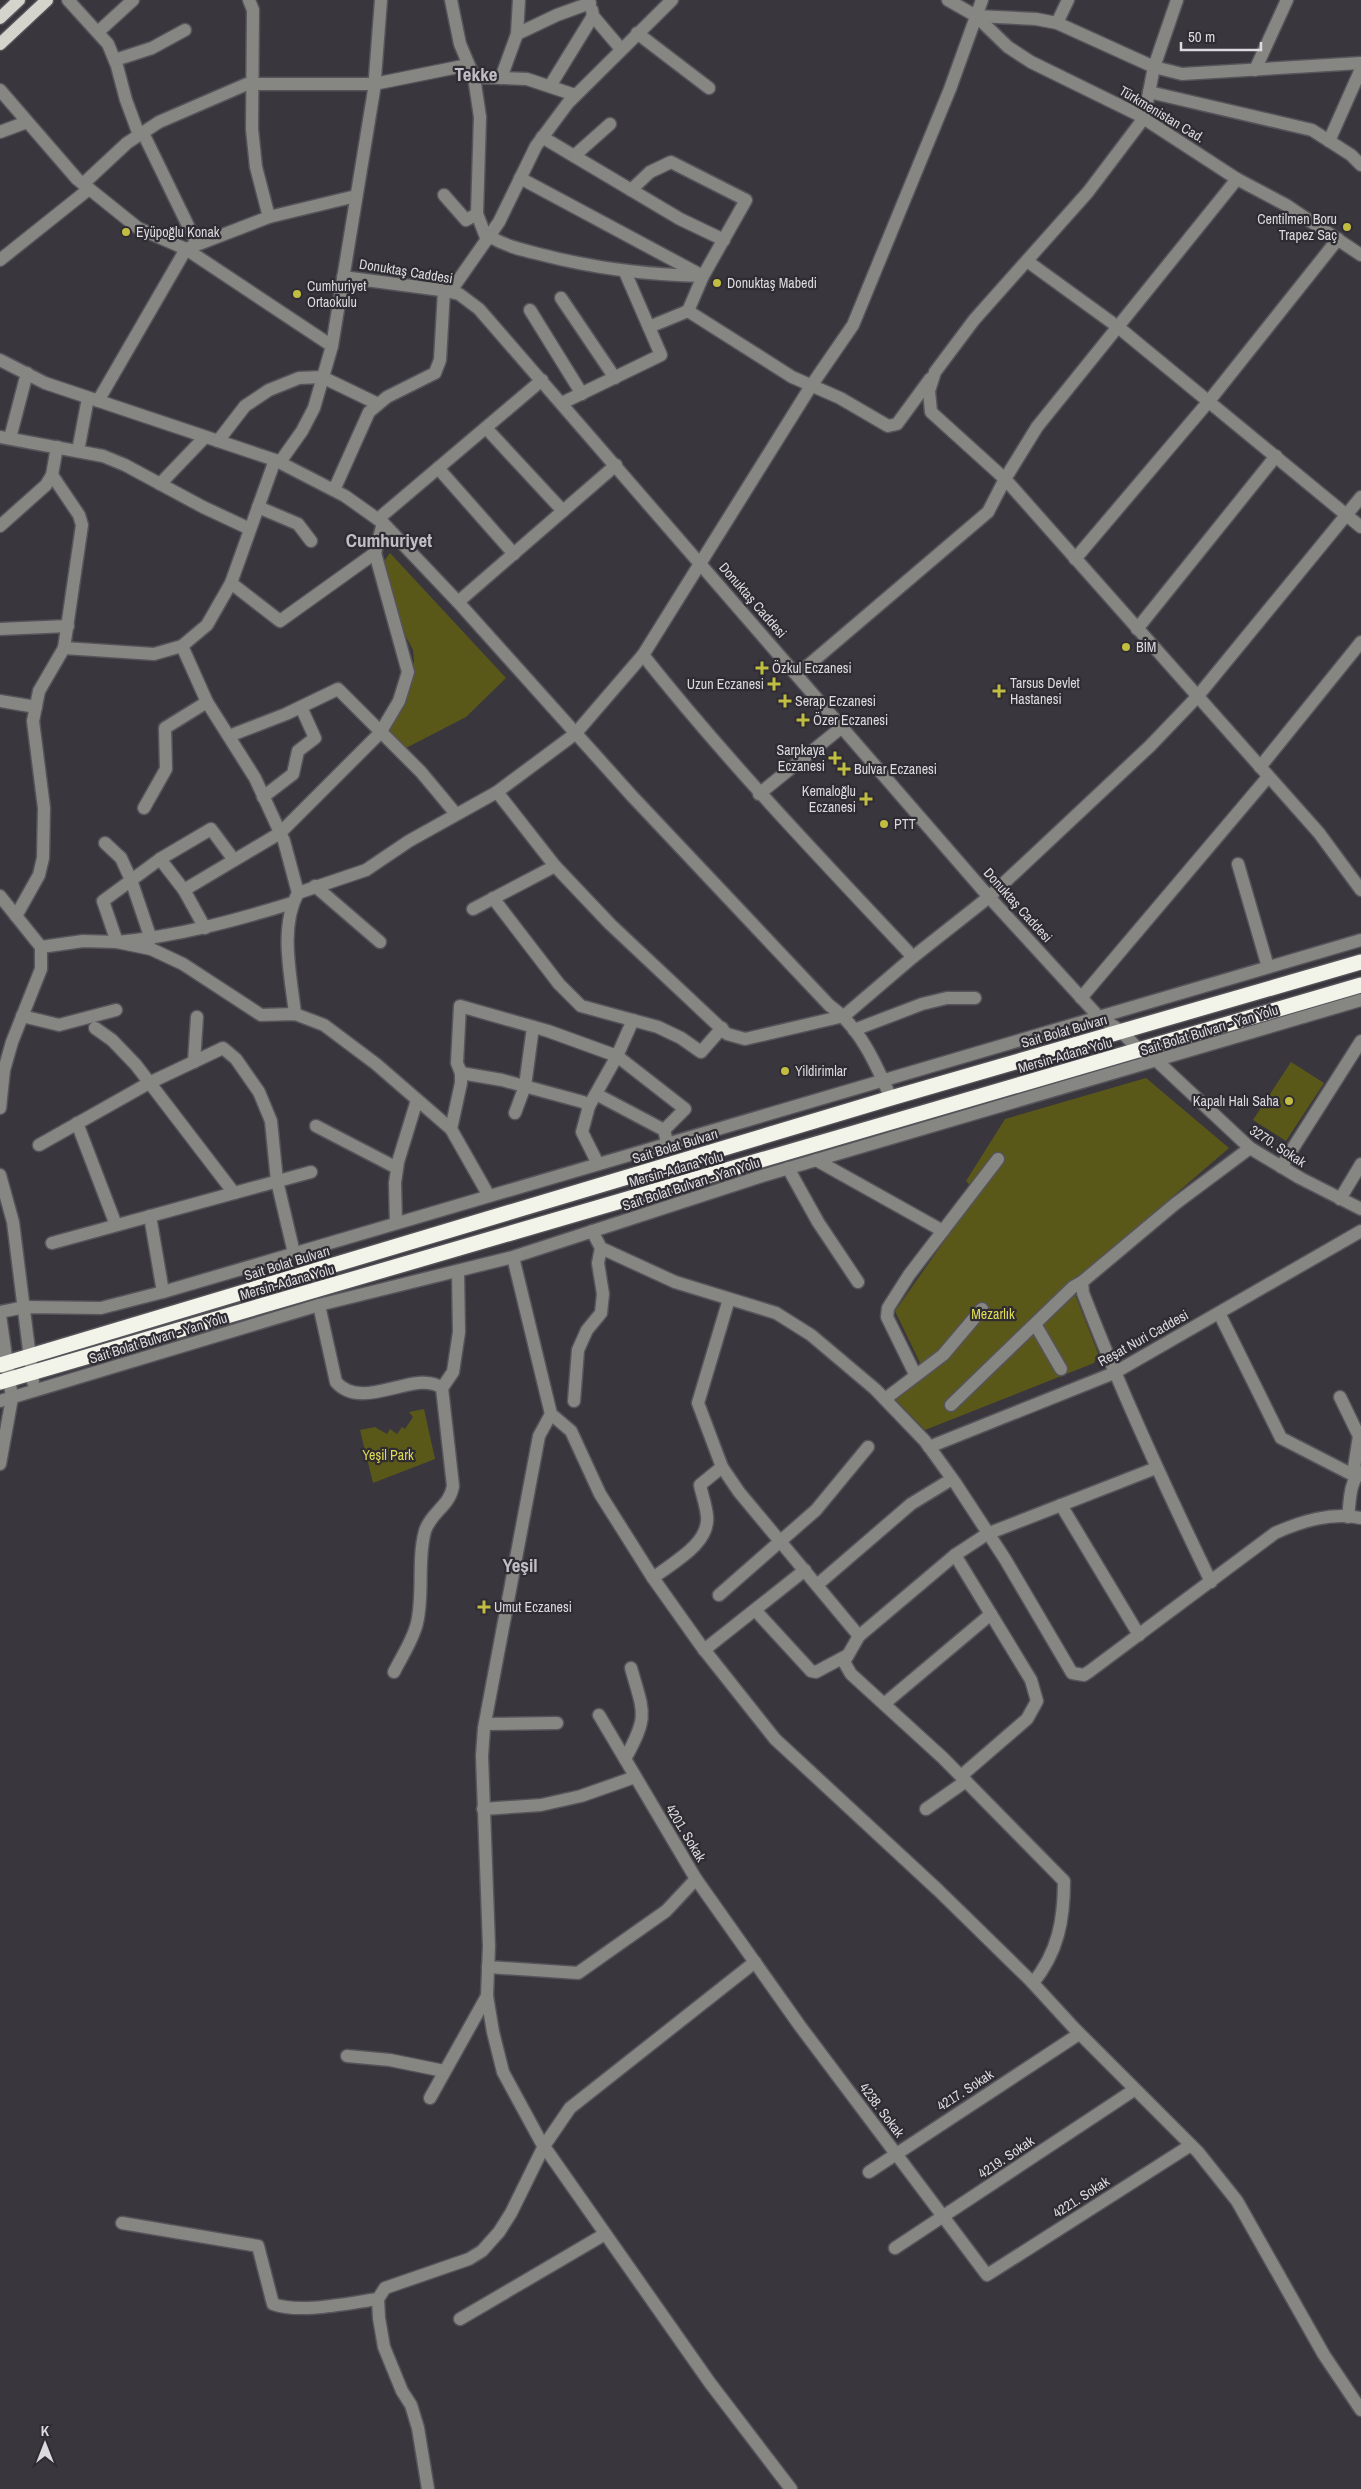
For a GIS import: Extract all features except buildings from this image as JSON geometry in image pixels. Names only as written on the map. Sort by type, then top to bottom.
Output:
[{"type":"highway","name":"Sait Bolat Bulvarı","points":[[4,1364],[891,1098],[1361,962]]},
{"type":"highway","name":"Mersin-Adana Yolu","points":[[5,1381],[1361,986]]},
{"type":"main road","points":[[0,18],[19,0]]},
{"type":"main road","points":[[0,44],[47,0]]},
{"type":"street","points":[[68,0],[108,44],[141,134],[191,247]]},
{"type":"street","points":[[98,32],[133,0]]},
{"type":"street","points":[[249,0],[253,10],[252,129],[256,167],[269,217]]},
{"type":"street","points":[[64,648],[154,654],[182,646],[207,624],[231,583],[258,507],[278,461],[306,424],[314,408],[332,346],[374,84],[381,0]]},
{"type":"street","points":[[451,0],[460,44],[474,77],[480,117],[477,214],[488,238],[507,247],[579,265],[625,272],[703,276]]},
{"type":"street","points":[[501,78],[516,34],[520,0]]},
{"type":"street","points":[[334,490],[369,412],[387,397],[435,373],[440,360],[447,291],[488,238],[542,137],[575,95],[672,0]]},
{"type":"street","name":"Türkmenistan Cad.","points":[[948,0],[976,16],[1008,47],[1030,62],[1144,118],[1237,179],[1286,205],[1361,255]]},
{"type":"street","points":[[41,947],[83,941],[117,942],[151,939],[205,928],[295,898],[315,886],[366,870],[409,840],[497,792],[575,734],[643,655],[684,586],[811,386],[853,325],[950,89],[982,0]]},
{"type":"street","points":[[1057,23],[1068,0]]},
{"type":"street","points":[[688,311],[792,377],[840,398],[888,426],[897,424],[974,320],[1088,192],[1144,118],[1154,67],[1177,0]]},
{"type":"street","points":[[1255,70],[1286,0]]},
{"type":"street","points":[[516,34],[557,15],[591,6]]},
{"type":"street","points":[[591,6],[621,49]]},
{"type":"street","points":[[550,86],[591,6]]},
{"type":"street","points":[[976,16],[1036,18],[1057,23],[1154,67],[1182,74],[1361,63]]},
{"type":"street","points":[[115,60],[152,48],[185,30]]},
{"type":"street","points":[[637,33],[709,88]]},
{"type":"street","points":[[0,260],[86,186],[127,143],[159,122],[247,84],[374,84],[468,65]]},
{"type":"street","points":[[1329,141],[1361,69]]},
{"type":"street","points":[[474,77],[527,80],[575,95]]},
{"type":"street","points":[[0,90],[86,186],[138,228],[191,247],[332,346]]},
{"type":"street","points":[[1149,92],[1312,130],[1351,155],[1361,165]]},
{"type":"street","points":[[0,132],[27,122]]},
{"type":"street","points":[[574,156],[610,124]]},
{"type":"street","points":[[542,137],[680,219],[724,240]]},
{"type":"street","points":[[631,190],[650,172],[671,162],[746,200],[703,276],[688,311],[649,327]]},
{"type":"street","points":[[520,178],[703,276]]},
{"type":"street","points":[[798,674],[988,512],[1005,479],[1037,427],[1237,179]]},
{"type":"street","points":[[444,195],[466,220],[477,214]]},
{"type":"street","points":[[78,451],[93,399],[191,247],[269,217],[356,196]]},
{"type":"street","points":[[1075,559],[1209,401],[1338,240]]},
{"type":"street","points":[[1027,260],[1118,327],[1361,528]]},
{"type":"street","points":[[562,403],[661,355],[625,272]]},
{"type":"street","name":"Donuktaş Caddesi","points":[[343,277],[447,291],[459,294],[479,310],[701,562],[989,897],[1098,1016]]},
{"type":"street","points":[[561,298],[615,378]]},
{"type":"street","points":[[530,310],[582,394]]},
{"type":"street","points":[[0,360],[44,383],[278,461],[334,490],[380,521],[458,602],[575,734],[829,1005],[844,1016],[883,1080],[891,1098]]},
{"type":"street","points":[[935,372],[929,391],[931,412],[1005,479],[1319,834],[1361,890]]},
{"type":"street","points":[[27,373],[5,437],[103,456],[125,465],[250,529]]},
{"type":"street","points":[[218,441],[245,406],[261,396],[299,378],[322,377],[378,404]]},
{"type":"street","points":[[184,890],[280,833],[380,732],[398,701],[408,672],[374,554],[380,521],[438,468],[542,380]]},
{"type":"street","points":[[486,428],[563,511]]},
{"type":"street","points":[[160,484],[205,437]]},
{"type":"street","points":[[0,526],[46,485],[52,475],[57,447]]},
{"type":"street","points":[[1137,629],[1276,456]]},
{"type":"street","points":[[458,602],[616,465]]},
{"type":"street","points":[[438,468],[514,554]]},
{"type":"street","points":[[16,916],[39,875],[42,858],[44,808],[33,721],[39,691],[64,648],[82,525],[79,515],[52,475]]},
{"type":"street","points":[[497,792],[555,866],[610,924],[722,1028],[736,1038],[746,1039],[844,1016],[913,956],[989,897],[1150,746],[1196,697],[1361,497]]},
{"type":"street","points":[[258,507],[298,524],[311,541]]},
{"type":"street","points":[[231,583],[280,621],[374,554]]},
{"type":"street","points":[[0,629],[68,626]]},
{"type":"street","points":[[1081,998],[1264,772],[1361,642]]},
{"type":"street","points":[[182,646],[208,702],[230,736],[263,796],[280,833],[295,898],[288,932],[295,1014]]},
{"type":"street","points":[[643,655],[759,794],[913,956]]},
{"type":"street","points":[[230,736],[338,688],[421,772],[456,814]]},
{"type":"street","points":[[0,701],[36,707]]},
{"type":"street","points":[[144,808],[166,769],[165,728],[208,702]]},
{"type":"street","points":[[263,796],[293,774],[298,751],[314,738],[301,706]]},
{"type":"street","points":[[759,794],[842,727]]},
{"type":"street","points":[[117,942],[103,901],[160,859],[211,828],[234,860]]},
{"type":"street","points":[[105,843],[121,858],[131,880],[151,939]]},
{"type":"street","points":[[160,859],[184,890],[205,928]]},
{"type":"street","points":[[1238,864],[1268,967]]},
{"type":"street","points":[[473,909],[555,866]]},
{"type":"street","points":[[315,886],[380,942]]},
{"type":"street","points":[[0,896],[41,947],[41,968],[22,1016],[6,1044],[0,1108]]},
{"type":"street","points":[[493,898],[570,996],[581,1006],[658,1027],[681,1038],[701,1052],[722,1028]]},
{"type":"street","points":[[0,1464],[6,1399],[0,1314],[25,1306],[101,1308],[163,1292],[1361,940]]},
{"type":"street","points":[[117,942],[151,949],[183,964],[261,1015],[295,1014],[324,1025],[376,1064],[451,1129],[489,1196]]},
{"type":"street","points":[[854,1030],[922,1004],[947,998],[975,998]]},
{"type":"street","name":"Sait Bolat Bulvarı - Yan Yolu","points":[[6,1399],[319,1305],[513,1257],[788,1168],[1361,1000]]},
{"type":"street","points":[[451,1129],[461,1073],[457,1063],[460,1006],[533,1026],[617,1056],[685,1109],[664,1130]]},
{"type":"street","points":[[22,1016],[58,1025],[116,1010]]},
{"type":"street","name":"3270. Sokak","points":[[1098,1016],[1121,1031],[1139,1050],[1157,1061],[1250,1148],[1281,1167],[1361,1209]]},
{"type":"street","points":[[194,1062],[196,1017]]},
{"type":"street","points":[[598,1164],[582,1132],[582,1127],[590,1106],[617,1056],[633,1020]]},
{"type":"street","points":[[515,1113],[525,1086],[533,1026]]},
{"type":"street","points":[[95,1028],[112,1040],[149,1082],[234,1193]]},
{"type":"street","points":[[1281,1167],[1361,1041]]},
{"type":"street","points":[[39,1145],[149,1082],[223,1048],[240,1066],[259,1092],[270,1122],[277,1181],[294,1253]]},
{"type":"street","points":[[461,1073],[502,1080],[583,1102],[590,1106]]},
{"type":"street","points":[[596,1094],[664,1130],[668,1144]]},
{"type":"street","points":[[396,1223],[395,1183],[397,1168],[417,1100]]},
{"type":"street","points":[[77,1123],[116,1225]]},
{"type":"street","points":[[316,1126],[397,1168]]},
{"type":"street","points":[[951,1405],[1073,1286],[1082,1282],[1175,1204],[1250,1148]]},
{"type":"street","points":[[816,1160],[943,1231]]},
{"type":"street","points":[[915,1374],[887,1318],[888,1308],[909,1275],[998,1160]]},
{"type":"street","points":[[1340,1199],[1361,1164]]},
{"type":"street","points":[[788,1168],[818,1222],[858,1282]]},
{"type":"street","points":[[52,1242],[311,1172]]},
{"type":"street","points":[[0,1175],[13,1222],[35,1390]]},
{"type":"street","points":[[150,1216],[163,1292]]},
{"type":"street","points":[[592,1231],[601,1248],[675,1282],[776,1313],[811,1335],[885,1399],[929,1446],[952,1479],[1005,1559],[1072,1673],[1084,1675],[1275,1533],[1302,1521],[1355,1517],[1358,1474],[1354,1468],[1360,1436],[1340,1397]]},
{"type":"street","name":"Reşat Nuri Caddesi","points":[[929,1446],[1114,1373],[1361,1231]]},
{"type":"street","points":[[574,1401],[578,1350],[587,1330],[601,1313],[602,1294],[598,1263],[601,1248]]},
{"type":"street","points":[[513,1257],[551,1414],[571,1431],[600,1494],[653,1578],[704,1650],[775,1739],[938,1890],[1033,1983],[1079,2034],[1191,2145],[1237,2201],[1324,2355],[1361,2410]]},
{"type":"street","points":[[394,1672],[417,1623],[425,1531],[433,1515],[445,1506],[452,1496],[453,1486],[442,1388],[453,1372],[459,1332],[458,1272]]},
{"type":"street","points":[[1082,1282],[1083,1293],[1114,1373],[1210,1582]]},
{"type":"street","points":[[729,1299],[698,1398],[722,1467],[739,1492],[860,1636]]},
{"type":"street","points":[[319,1305],[336,1382],[340,1387],[360,1395],[421,1384],[438,1385],[442,1388]]},
{"type":"street","points":[[885,1399],[942,1355],[982,1309]]},
{"type":"street","points":[[1219,1312],[1281,1438],[1358,1474]]},
{"type":"street","points":[[1035,1324],[1061,1369]]},
{"type":"street","points":[[551,1414],[539,1436],[485,1724],[482,1756],[488,1967],[487,1996],[493,2032],[504,2072],[544,2146],[710,2383],[791,2489]]},
{"type":"street","points":[[719,1595],[816,1510],[868,1447]]},
{"type":"street","points":[[653,1578],[702,1539],[707,1528],[707,1517],[700,1485],[722,1467]]},
{"type":"street","points":[[1033,1983],[1053,1954],[1061,1930],[1064,1881],[963,1779],[851,1674],[844,1662],[860,1636],[955,1555],[987,1534],[1156,1468]]},
{"type":"street","points":[[817,1586],[911,1504],[952,1479]]},
{"type":"street","points":[[1061,1505],[1139,1635]]},
{"type":"street","points":[[926,1809],[963,1779],[1027,1719],[1037,1701],[1030,1680],[955,1555]]},
{"type":"street","points":[[704,1650],[804,1570]]},
{"type":"street","points":[[755,1610],[811,1671],[816,1672],[846,1656]]},
{"type":"street","points":[[884,1704],[991,1614]]},
{"type":"street","points":[[625,1759],[637,1738],[643,1713],[631,1668]]},
{"type":"street","name":"4201. Sokak","points":[[599,1715],[696,1879],[755,1962]]},
{"type":"street","points":[[485,1724],[557,1722]]},
{"type":"street","points":[[484,1809],[549,1803],[581,1796],[635,1777]]},
{"type":"street","points":[[488,1967],[578,1973],[666,1911],[696,1879]]},
{"type":"street","points":[[428,2489],[418,2428],[411,2405],[402,2391],[384,2347],[378,2299],[385,2288],[469,2259],[482,2251],[499,2232],[511,2213],[544,2146],[570,2108],[755,1962]]},
{"type":"street","name":"4238. Sokak","points":[[755,1962],[800,2026],[987,2276]]},
{"type":"street","points":[[430,2098],[487,1996]]},
{"type":"street","name":"4217. Sokak","points":[[869,2172],[895,2153],[1079,2034]]},
{"type":"street","points":[[347,2056],[390,2060],[444,2071]]},
{"type":"street","name":"4219. Sokak","points":[[895,2248],[1134,2090]]},
{"type":"street","name":"4221. Sokak","points":[[987,2276],[1191,2145]]},
{"type":"street","points":[[122,2223],[258,2246],[273,2304],[284,2308],[324,2306],[378,2299]]},
{"type":"street","points":[[460,2320],[604,2234]]},
{"type":"green space","points":[[390,553],[506,678],[466,717],[404,749],[390,735],[390,730],[410,684],[414,661],[413,650],[403,631],[383,570],[384,561]]},
{"type":"green space","name":"Kapalı Halı Saha","points":[[1291,1062],[1324,1083],[1286,1141],[1253,1120]]},
{"type":"green space","name":"Mezarlık","points":[[1146,1078],[1229,1148],[1071,1284],[1098,1353],[1094,1363],[925,1430],[891,1395],[921,1365],[895,1311],[978,1193],[966,1181],[1005,1119]]},
{"type":"green space","name":"Yeşil Park","points":[[424,1409],[435,1459],[373,1483],[360,1430],[375,1427],[387,1434],[390,1429],[397,1434],[402,1427],[405,1429],[413,1417],[409,1412]]},
{"type":"place","name":"Centilmen Boru Trapez Saç","points":[[1347,227]]},
{"type":"place","name":"Eyüpoğlu Konak","points":[[126,232]]},
{"type":"place","name":"Donuktaş Mabedi","points":[[717,283]]},
{"type":"place","name":"Cumhuriyet Ortaokulu","points":[[297,294]]},
{"type":"place","name":"BİM","points":[[1126,647]]},
{"type":"place","name":"Özkul Eczanesi","points":[[762,668]]},
{"type":"place","name":"Uzun Eczanesi","points":[[774,684]]},
{"type":"place","name":"Tarsus Devlet Hastanesi","points":[[999,691]]},
{"type":"place","name":"Serap Eczanesi","points":[[785,701]]},
{"type":"place","name":"Özer Eczanesi","points":[[803,720]]},
{"type":"place","name":"Sarpkaya Eczanesi","points":[[835,758]]},
{"type":"place","name":"Bulvar Eczanesi","points":[[844,769]]},
{"type":"place","name":"Kemaloğlu Eczanesi","points":[[866,799]]},
{"type":"place","name":"PTT","points":[[884,824]]},
{"type":"place","name":"Yildirimlar","points":[[785,1071]]},
{"type":"place","name":"Kapalı Halı Saha","points":[[1289,1101]]},
{"type":"place","name":"Umut Eczanesi","points":[[484,1607]]},
{"type":"district","name":"Tekke","points":[[476,74]]},
{"type":"district","name":"Cumhuriyet","points":[[389,540]]},
{"type":"district","name":"Yeşil","points":[[520,1565]]}]
